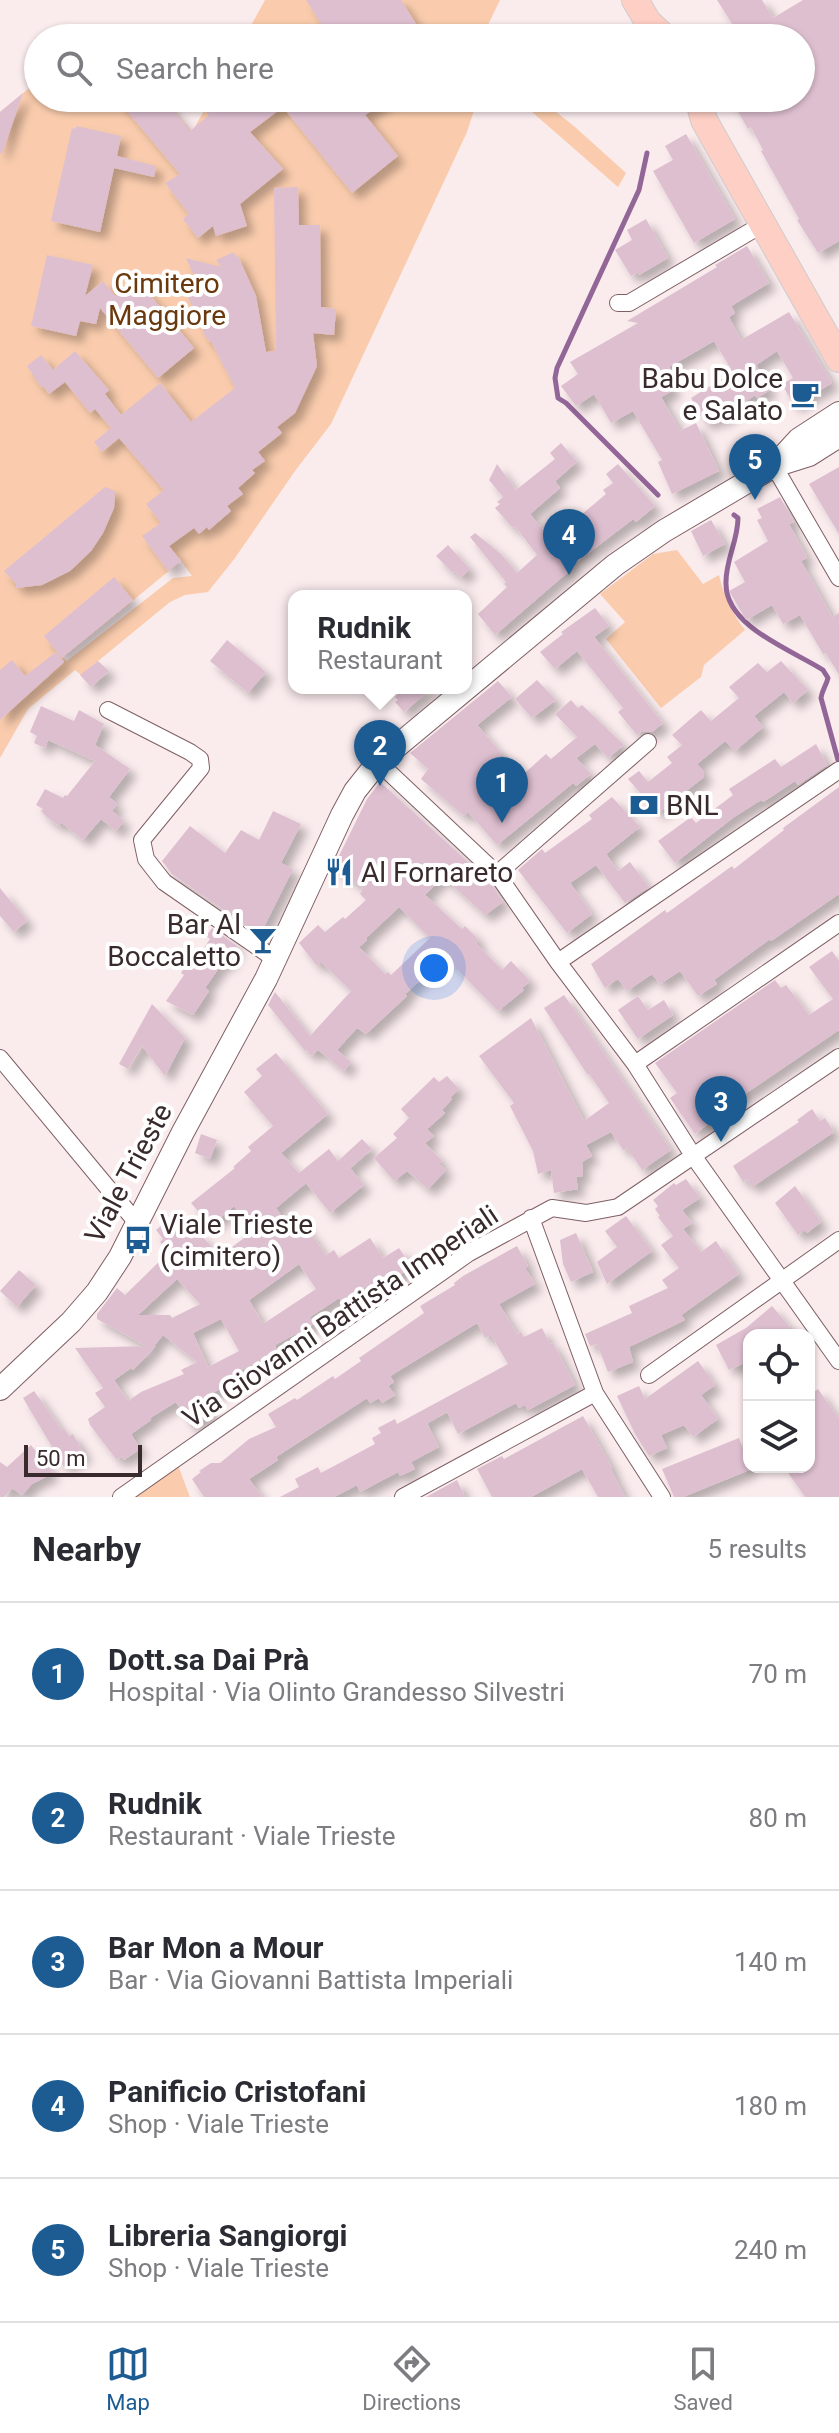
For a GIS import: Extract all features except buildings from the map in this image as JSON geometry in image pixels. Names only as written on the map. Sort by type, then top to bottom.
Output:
[{"type":"main road","points":[[635,0],[650,24]]},
{"type":"main road","points":[[654,0],[663,16],[663,24]]},
{"type":"main road","points":[[703,112],[704,120],[839,359]]},
{"type":"main road","points":[[714,112],[839,322]]},
{"type":"main road","name":"Viale Trieste","points":[[774,466],[799,439],[839,413]]},
{"type":"main road","name":"Viale Trieste","points":[[472,684],[615,565],[664,531],[774,466],[809,455],[839,436]]},
{"type":"main road","name":"Viale Trieste","points":[[0,1389],[71,1322],[97,1292],[120,1257],[275,959],[355,791],[378,762],[460,694]]},
{"type":"street","points":[[618,303],[629,303],[763,224]]},
{"type":"street","points":[[774,466],[839,578]]},
{"type":"street","points":[[108,710],[200,759],[201,768],[142,840],[146,859],[164,882],[275,959]]},
{"type":"street","points":[[497,874],[648,742]]},
{"type":"street","points":[[378,762],[497,874],[635,1064],[694,1157],[839,1361]]},
{"type":"street","points":[[558,962],[839,770]]},
{"type":"street","points":[[635,1064],[839,923]]},
{"type":"street","name":"Via Giovanni Battista Imperiali","points":[[121,1497],[469,1253],[552,1208],[586,1213],[618,1207],[839,1057]]},
{"type":"street","points":[[0,1058],[137,1223]]},
{"type":"street","points":[[531,1218],[595,1393],[662,1497]]},
{"type":"street","points":[[649,1375],[839,1240]]},
{"type":"street","points":[[403,1497],[595,1393]]},
{"type":"green space","points":[[265,0],[500,0],[488,24],[252,24]]},
{"type":"green space","name":"Cimitero Maggiore","points":[[24,92],[24,112],[176,112],[192,132],[203,112],[473,112],[467,132],[331,424],[235,558],[208,592],[185,595],[170,602],[81,675],[75,670],[28,709],[0,758],[0,112]],"holes":[[[181,561],[192,576],[173,578],[67,661],[63,658]]]},
{"type":"green space","points":[[532,112],[556,112],[575,127],[626,173],[618,187]]},
{"type":"green space","points":[[677,550],[703,584],[719,575],[729,604],[745,630],[704,665],[701,677],[661,708],[606,639],[625,622],[600,594],[653,554]]},
{"type":"green space","points":[[176,1460],[190,1497],[121,1497]]},
{"type":"waterway","points":[[647,153],[639,190],[555,378],[558,398],[658,495]]},
{"type":"waterway","points":[[734,515],[738,518],[736,535],[726,576],[729,599],[737,613],[763,636],[823,670],[828,678],[821,698],[838,760]]},
{"type":"place","name":"Babu Dolce e Salato","points":[[805,394]]},
{"type":"place","name":"Libreria Sangiorgi","points":[[755,500]]},
{"type":"place","name":"Panificio Cristofani","points":[[569,575]]},
{"type":"place","name":"Rudnik","points":[[380,786]]},
{"type":"place","name":"BNL","points":[[644,805]]},
{"type":"place","name":"Dott.sa Dai Prà","points":[[502,823]]},
{"type":"place","name":"Al Fornareto","points":[[339,872]]},
{"type":"place","name":"Bar Al Boccaletto","points":[[263,940]]},
{"type":"place","name":"Bar Mon a Mour","points":[[721,1142]]},
{"type":"place","name":"Viale Trieste (cimitero)","points":[[138,1240]]}]
